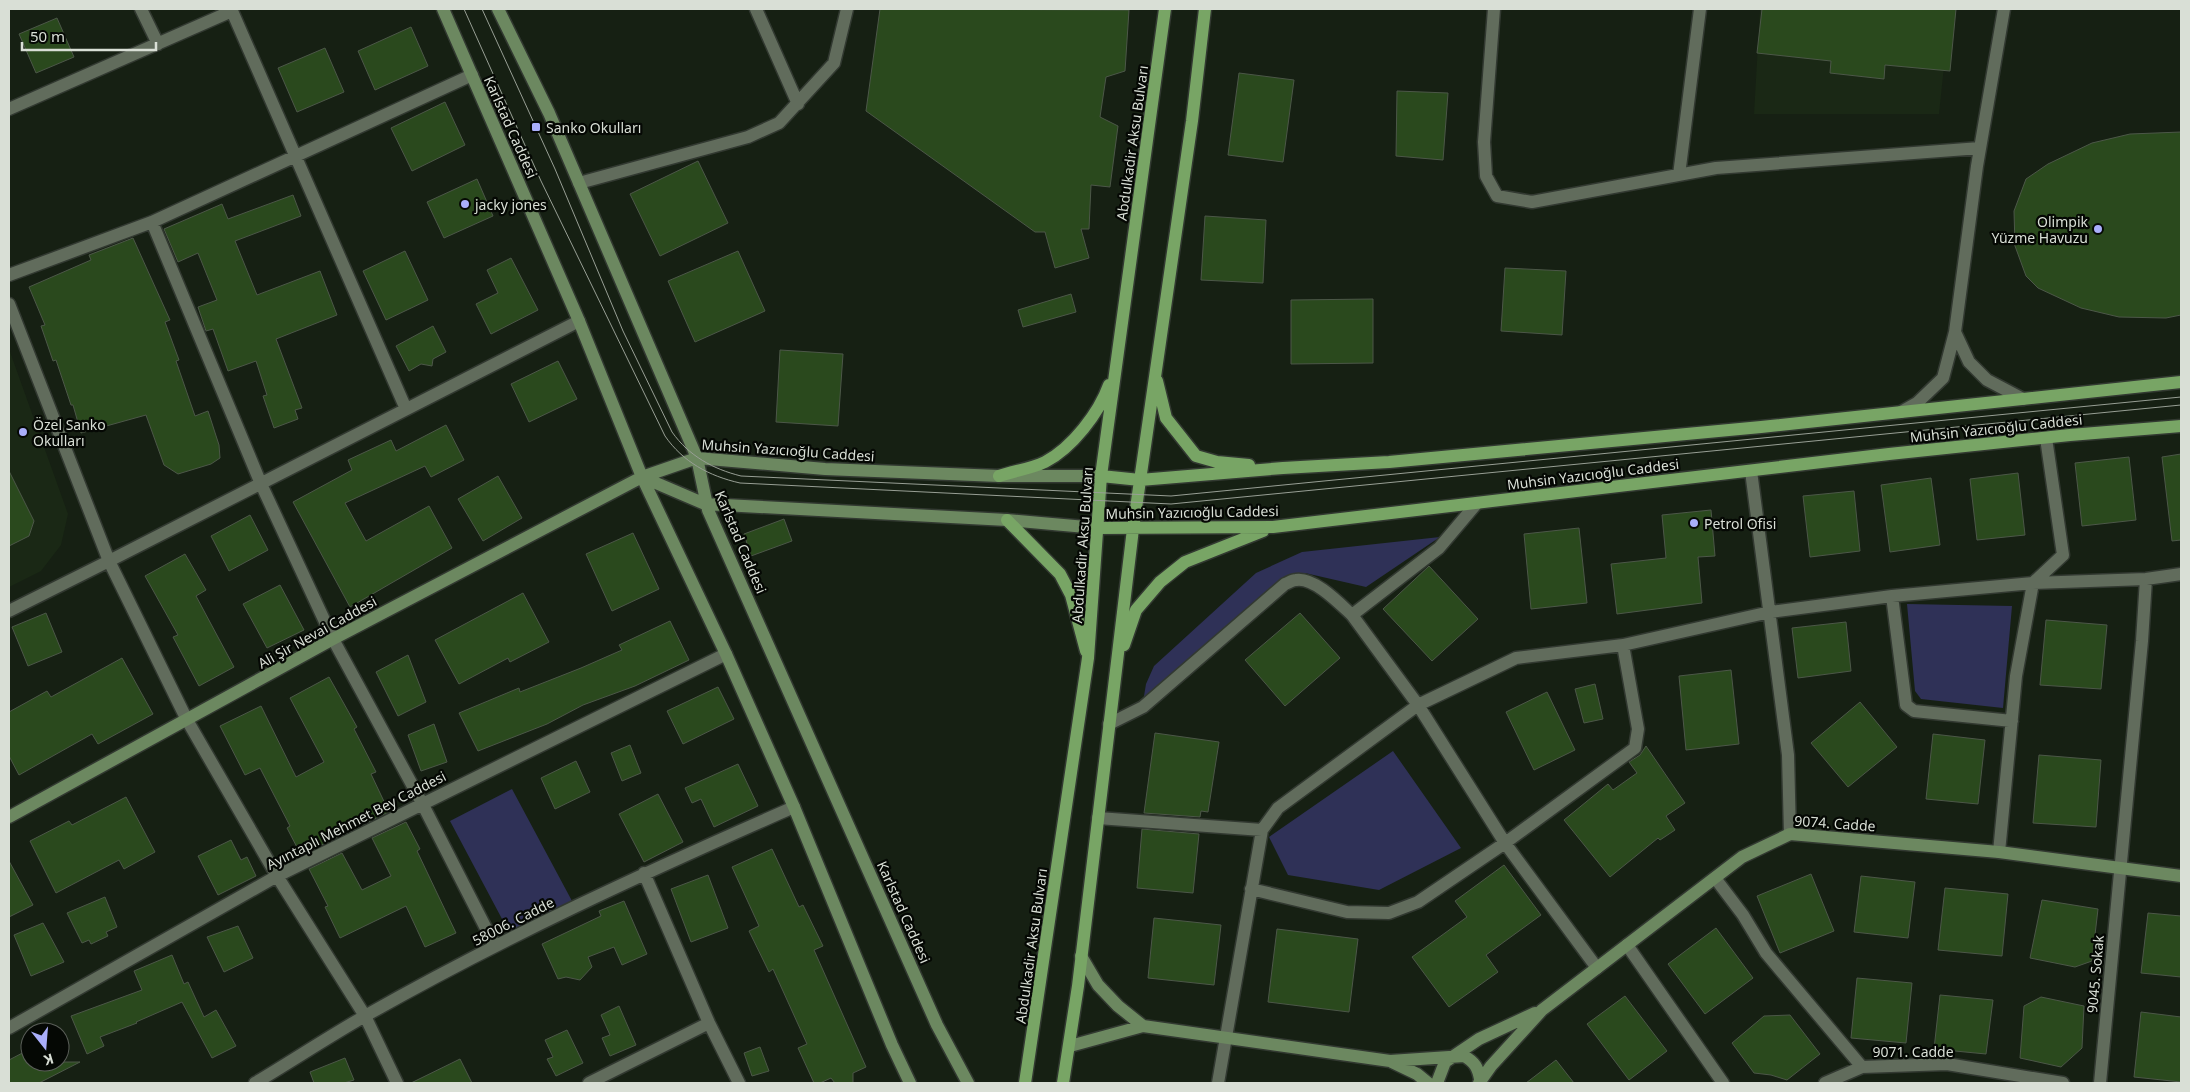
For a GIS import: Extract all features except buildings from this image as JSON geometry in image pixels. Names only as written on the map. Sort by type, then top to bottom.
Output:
[{"type":"main road","name":"Abdulkadir Aksu Bulvarı","points":[[1025,1083],[1088,658],[1101,476],[1118,364],[1165,9]]},
{"type":"main road","points":[[1063,1083],[1082,956],[1133,529],[1192,120],[1206,9]]},
{"type":"main road","points":[[999,476],[1045,462],[1070,442],[1088,424],[1103,402],[1118,364]]},
{"type":"main road","points":[[1155,376],[1166,418],[1196,456],[1217,462],[1283,468]]},
{"type":"main road","name":"Muhsin Yazıcıoğlu Caddesi","points":[[1101,476],[1140,480],[1283,468],[1389,462],[1901,412],[2181,382]]},
{"type":"main road","name":"Muhsin Yazıcıoğlu Caddesi","points":[[1097,528],[1273,528],[1751,471],[2046,438],[2181,426]]},
{"type":"main road","points":[[1007,520],[1060,574],[1071,595],[1088,658]]},
{"type":"main road","points":[[1116,671],[1136,610],[1160,582],[1185,562],[1273,528]]},
{"type":"street","points":[[141,9],[158,44]]},
{"type":"street","name":"Karlstad Caddesi","points":[[444,9],[580,321],[642,477],[726,654],[794,807],[892,1045],[910,1083]]},
{"type":"street","name":"Karlstad Caddesi","points":[[498,9],[549,113],[698,458],[706,504],[938,1025],[968,1083]]},
{"type":"street","points":[[756,9],[798,104]]},
{"type":"street","points":[[579,183],[748,137],[779,123],[834,62],[847,9]]},
{"type":"street","points":[[1494,9],[1484,142],[1486,176],[1497,196],[1532,202],[1716,168],[1980,148]]},
{"type":"street","points":[[1679,175],[1700,9]]},
{"type":"street","points":[[1901,412],[1917,403],[1943,378],[1955,332],[1980,148],[2004,9]]},
{"type":"street","points":[[9,109],[231,10],[406,409]]},
{"type":"street","points":[[9,275],[152,222],[472,75]]},
{"type":"street","points":[[152,222],[261,484],[333,639],[422,803],[495,946]]},
{"type":"street","points":[[9,304],[109,561],[187,720],[277,876],[365,1016],[397,1083]]},
{"type":"street","points":[[9,611],[580,321]]},
{"type":"street","points":[[1955,332],[1969,362],[1987,380],[2023,399]]},
{"type":"street","points":[[1999,852],[2016,676],[2033,583],[2063,556],[2046,438]]},
{"type":"street","name":"Muhsin Yazıcıoğlu Caddesi","points":[[642,477],[698,458],[825,469],[999,476],[1101,476]]},
{"type":"street","points":[[1751,471],[1788,755],[1790,834]]},
{"type":"street","name":"Muhsin Yazıcıoğlu Caddesi","points":[[642,477],[706,504],[1007,520],[1097,528]]},
{"type":"street","name":"Ali Şir Nevai Caddesi","points":[[9,818],[333,639],[642,477]]},
{"type":"street","points":[[1352,615],[1440,548],[1477,503]]},
{"type":"street","points":[[1218,1083],[1262,830],[1278,808],[1418,705],[1516,658],[1623,645],[1770,612],[1892,596],[2033,583],[2146,579],[2181,574]]},
{"type":"street","points":[[1109,724],[1143,707],[1285,584],[1296,579],[1311,582],[1323,589],[1352,615],[1418,705],[1505,843],[1597,968]]},
{"type":"street","name":"9045. Sokak","points":[[2100,1083],[2142,641],[2146,579]]},
{"type":"street","points":[[1892,596],[1906,705],[1914,711],[2012,721]]},
{"type":"street","points":[[1251,889],[1348,912],[1389,913],[1418,902],[1505,843],[1635,748],[1638,729],[1623,645]]},
{"type":"street","name":"Ayıntaplı Mehmet Bey Caddesi","points":[[9,1028],[277,876],[726,654]]},
{"type":"street","name":"58006. Cadde","points":[[256,1083],[365,1016],[495,946],[644,873],[794,807]]},
{"type":"street","points":[[1098,818],[1262,830]]},
{"type":"street","name":"9074. Cadde","points":[[1480,1081],[1542,1010],[1742,857],[1790,834],[1999,852],[2181,876]]},
{"type":"street","points":[[644,873],[709,1023],[739,1083]]},
{"type":"street","points":[[1715,878],[1743,915],[1766,953],[1862,1066]]},
{"type":"street","points":[[1627,945],[1723,1083]]},
{"type":"street","points":[[1082,956],[1098,985],[1118,1006],[1143,1026]]},
{"type":"street","name":"9074. Cadde","points":[[1437,1083],[1445,1062],[1479,1039],[1542,1010]]},
{"type":"street","points":[[589,1083],[709,1023]]},
{"type":"street","points":[[1070,1046],[1143,1026],[1390,1061],[1464,1056],[1478,1067],[1480,1081]]},
{"type":"street","points":[[1390,1061],[1417,1074],[1428,1083]]},
{"type":"street","name":"9071. Cadde","points":[[1825,1083],[1862,1066],[1947,1064],[2063,1083]]},
{"type":"shaded area","points":[[1760,9],[1950,9],[1939,114],[1754,114]]},
{"type":"shaded area","name":"Özel Sanko Okulları","points":[[9,349],[68,514],[61,545],[41,571],[9,587]]},
{"type":"shaded area","points":[[1440,537],[1366,587],[1305,573],[1290,578],[1143,702],[1146,684],[1154,666],[1256,573],[1302,552]]},
{"type":"shaded area","points":[[1907,604],[2012,606],[2003,708],[1921,699],[1915,691]]},
{"type":"shaded area","points":[[1393,751],[1461,848],[1379,890],[1288,875],[1269,837]]},
{"type":"shaded area","points":[[512,789],[572,901],[510,934],[450,821]]},
{"type":"tram line","points":[[464,9],[541,181],[665,436],[680,453],[698,467],[740,483],[1171,504],[2181,405]]},
{"type":"tram line","points":[[482,9],[555,169],[623,331],[672,432],[694,455],[721,470],[741,476],[1171,496],[2181,397]]},
{"type":"place","name":"Sanko Okulları","points":[[536,127]]},
{"type":"place","name":"jacky jones","points":[[465,204]]},
{"type":"place","name":"Olimpik Yüzme Havuzu","points":[[2098,229]]},
{"type":"place","name":"Özel Sanko Okulları","points":[[23,432]]},
{"type":"place","name":"Petrol Ofisi","points":[[1694,523]]}]
